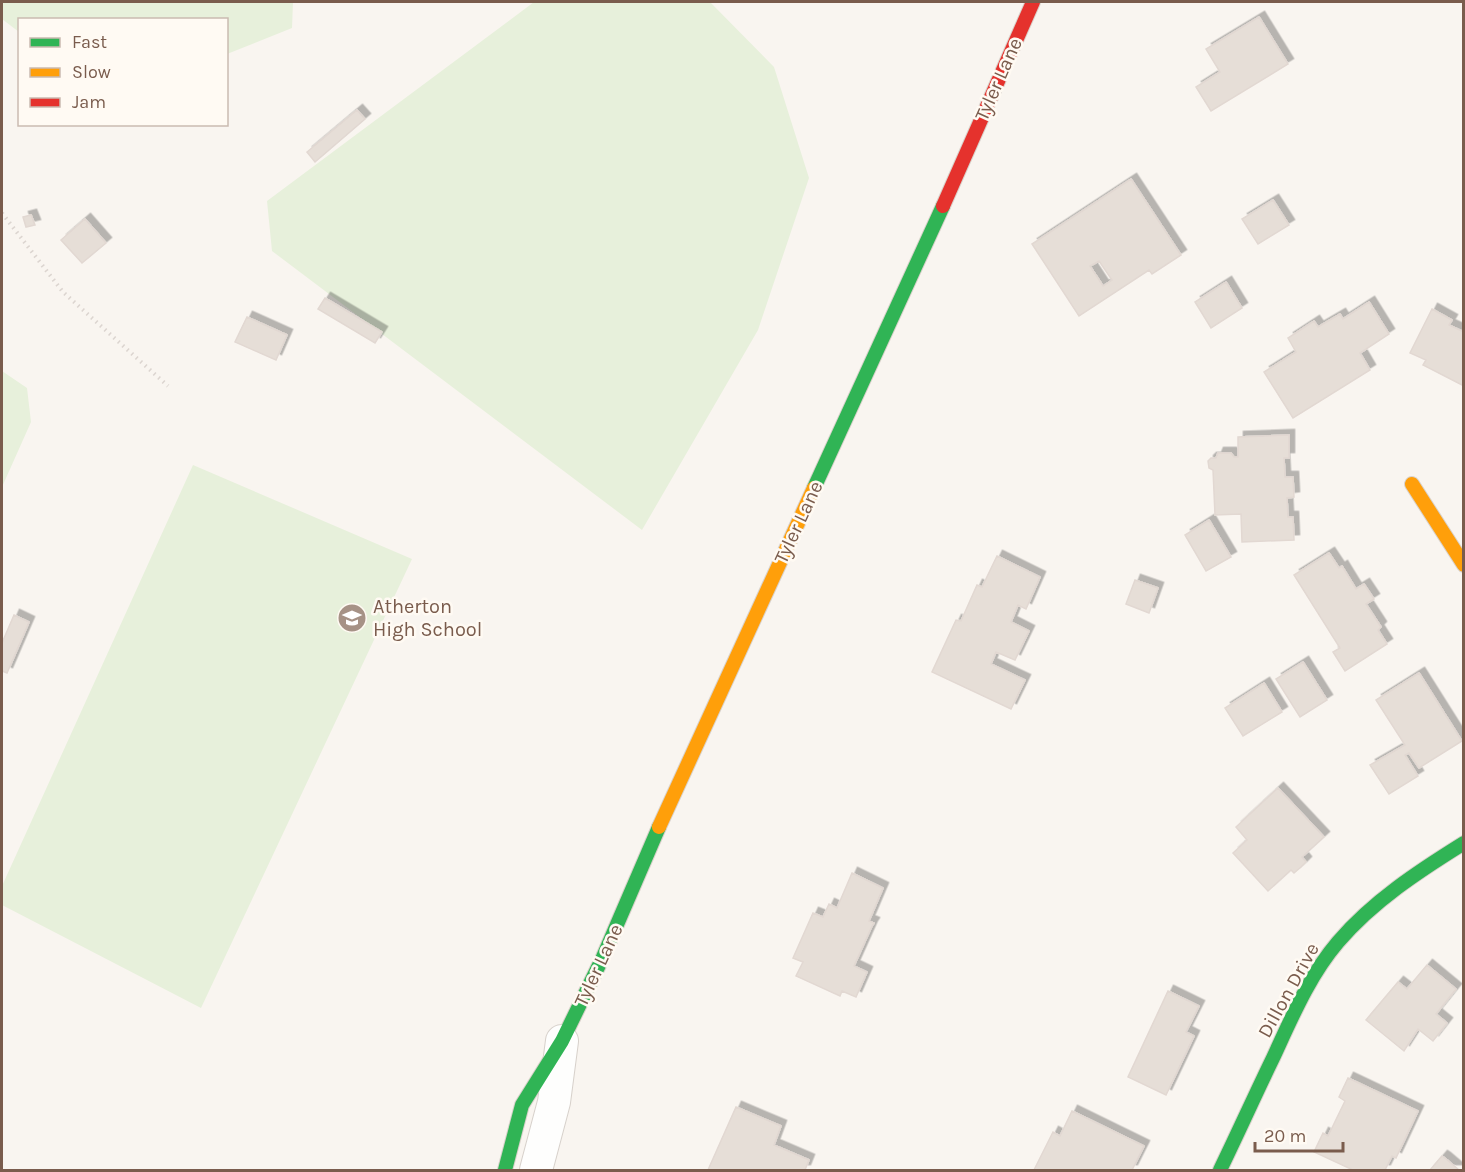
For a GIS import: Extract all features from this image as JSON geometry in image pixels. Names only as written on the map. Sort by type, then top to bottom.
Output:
[{"type":"street","name":"Tyler Lane","points":[[505,1170],[522,1105],[562,1041],[603,957],[679,781],[928,242],[1033,2]]},
{"type":"street","points":[[1412,484],[1464,566]]},
{"type":"street","name":"Dillon Drive","points":[[1220,1170],[1294,1010],[1325,958],[1359,919],[1402,883],[1464,843]]},
{"type":"street","name":"Tyler Lane","points":[[536,1170],[554,1102],[562,1041]]},
{"type":"path","points":[[2,213],[63,292],[168,386]]},
{"type":"green space","points":[[2,2],[293,2],[292,28],[228,54],[228,18],[18,18],[18,31],[2,19]]},
{"type":"green space","points":[[534,2],[710,2],[774,67],[809,178],[758,330],[642,530],[272,251],[267,201]]},
{"type":"green space","points":[[2,371],[27,388],[31,422],[2,487]]},
{"type":"green space","points":[[193,465],[412,559],[201,1008],[2,905],[2,886]]},
{"type":"building","points":[[1259,17],[1288,64],[1211,111],[1196,87],[1220,72],[1206,49]]},
{"type":"building","points":[[357,110],[365,119],[315,162],[307,152]]},
{"type":"building","points":[[1131,179],[1181,255],[1152,274],[1149,270],[1079,316],[1032,244]],"holes":[[[1099,261],[1112,280],[1103,286],[1090,266]]]},
{"type":"building","points":[[1273,200],[1289,225],[1258,244],[1242,219]]},
{"type":"building","points":[[31,215],[35,225],[26,227],[23,217]]},
{"type":"building","points":[[85,219],[106,243],[82,263],[61,240]]},
{"type":"building","points":[[1226,282],[1242,308],[1211,328],[1195,302]]},
{"type":"building","points":[[325,298],[382,332],[375,343],[318,309]]},
{"type":"building","points":[[1369,302],[1389,334],[1360,353],[1370,370],[1293,418],[1264,372],[1296,352],[1288,338],[1314,321],[1318,327],[1340,314],[1343,319]]},
{"type":"building","points":[[1432,309],[1452,320],[1449,325],[1464,332],[1464,386],[1423,365],[1426,360],[1410,353]]},
{"type":"building","points":[[247,317],[287,335],[276,360],[235,342]]},
{"type":"building","points":[[1289,435],[1289,458],[1284,458],[1285,477],[1293,477],[1294,497],[1287,498],[1288,517],[1293,517],[1294,540],[1242,542],[1241,514],[1215,515],[1213,470],[1209,468],[1208,461],[1216,458],[1218,453],[1231,453],[1234,457],[1238,457],[1238,437]]},
{"type":"building","points":[[1209,520],[1231,557],[1206,571],[1185,535]]},
{"type":"building","points":[[1329,553],[1339,568],[1342,566],[1356,589],[1364,584],[1374,599],[1366,604],[1381,627],[1378,630],[1387,644],[1345,671],[1333,652],[1340,648],[1294,575]]},
{"type":"building","points":[[997,556],[1040,577],[1026,609],[1018,605],[1011,622],[1029,631],[1015,660],[996,652],[991,664],[1025,680],[1011,709],[932,672],[956,620],[961,621],[977,585],[982,587]]},
{"type":"building","points":[[1135,580],[1158,588],[1149,613],[1126,604]]},
{"type":"building","points":[[14,615],[29,622],[7,673],[2,671],[2,643]]},
{"type":"building","points":[[1303,662],[1327,700],[1300,717],[1276,679]]},
{"type":"building","points":[[1419,673],[1462,741],[1419,768],[1409,753],[1405,755],[1418,776],[1389,794],[1370,765],[1405,745],[1376,700]]},
{"type":"building","points":[[1264,683],[1282,712],[1243,736],[1225,708]]},
{"type":"building","points":[[1278,788],[1324,837],[1302,857],[1306,862],[1301,867],[1294,873],[1291,870],[1268,891],[1233,853],[1247,840],[1236,827]]},
{"type":"building","points":[[852,873],[883,888],[869,921],[874,923],[854,966],[867,972],[856,997],[842,991],[840,996],[796,976],[803,962],[793,958],[813,913],[823,917],[829,904],[837,908]]},
{"type":"building","points":[[1427,965],[1456,989],[1436,1014],[1447,1023],[1433,1041],[1418,1029],[1404,1051],[1366,1020],[1398,982],[1407,989]]},
{"type":"building","points":[[1168,991],[1199,1006],[1186,1032],[1194,1036],[1166,1095],[1128,1077]]},
{"type":"building","points":[[1348,1078],[1418,1111],[1396,1158],[1392,1156],[1385,1170],[1353,1170],[1314,1152],[1323,1133],[1328,1136],[1345,1101],[1339,1097]]},
{"type":"building","points":[[736,1107],[781,1126],[774,1145],[809,1160],[805,1170],[708,1170]]},
{"type":"building","points":[[1072,1111],[1144,1146],[1132,1170],[1034,1170],[1053,1132],[1060,1136]]},
{"type":"building","points":[[1442,1156],[1445,1158],[1459,1170],[1430,1170]]},
{"type":"traffic: fast","points":[[814,488],[943,206]]},
{"type":"traffic: fast","points":[[505,1170],[522,1105],[562,1041],[603,957],[659,827]]},
{"type":"traffic: fast","points":[[1220,1170],[1294,1012],[1328,955],[1352,927],[1381,900],[1464,843]]},
{"type":"traffic: slow","points":[[1412,484],[1464,565]]},
{"type":"traffic: slow","points":[[659,827],[814,488]]},
{"type":"traffic: jam","points":[[943,206],[1033,2]]},
{"type":"place","name":"Atherton High School","points":[[352,618]]}]
